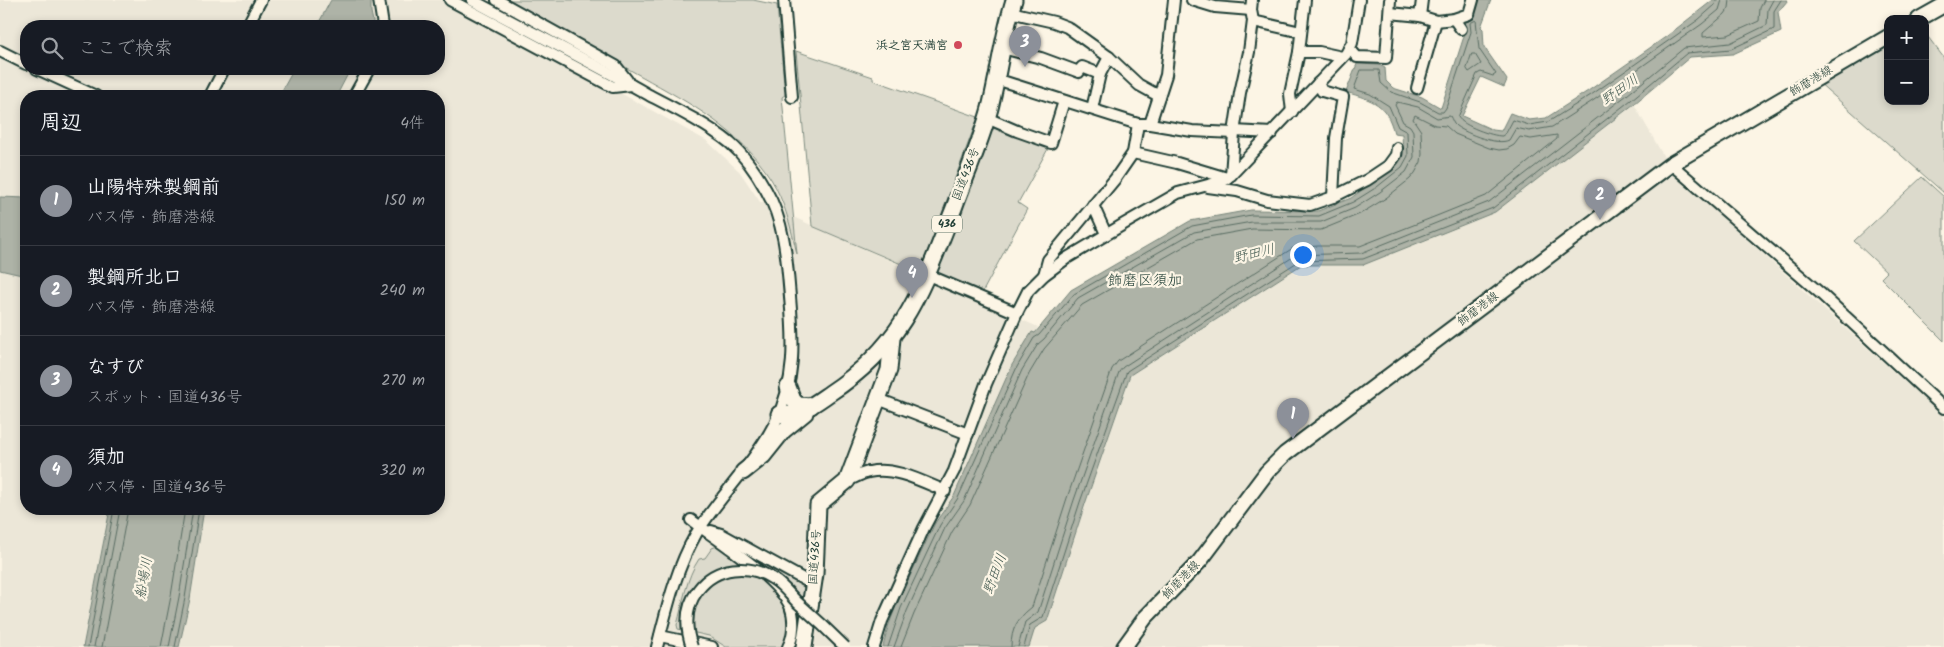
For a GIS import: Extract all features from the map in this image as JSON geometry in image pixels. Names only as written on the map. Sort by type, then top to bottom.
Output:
[{"type":"highway","name":"国道436号","points":[[779,414],[787,416],[811,406],[855,375],[892,338],[911,311],[928,275],[987,118],[1012,6]]},
{"type":"highway","name":"国道436号","points":[[804,647],[814,585],[818,505],[847,481],[889,370],[892,338]]},
{"type":"highway","points":[[788,387],[793,400],[798,405],[811,406]]},
{"type":"highway","points":[[743,472],[767,452],[783,431],[796,422],[811,406]]},
{"type":"main road","points":[[1927,15],[1944,5]]},
{"type":"main road","name":"飾磨港線","points":[[1124,647],[1145,618],[1200,561],[1255,488],[1285,454],[1671,164],[1884,39]]},
{"type":"street","points":[[250,20],[261,0]]},
{"type":"street","points":[[379,0],[382,20]]},
{"type":"street","points":[[450,0],[613,87],[631,84]]},
{"type":"street","points":[[497,0],[616,66],[631,84]]},
{"type":"street","points":[[784,0],[792,97]]},
{"type":"street","points":[[1150,124],[1166,75],[1174,0]]},
{"type":"street","points":[[1192,0],[1215,7],[1251,5],[1253,21],[1249,52],[1240,93],[1229,177]]},
{"type":"street","points":[[1292,112],[1290,94],[1299,52],[1305,0]]},
{"type":"street","points":[[874,647],[882,621],[920,536],[945,491],[986,384],[1028,291],[1044,275],[1067,258],[1178,193],[1205,187],[1229,177],[1292,112],[1349,48],[1352,42],[1359,0]]},
{"type":"street","points":[[1349,48],[1357,56],[1386,58],[1390,0]]},
{"type":"street","points":[[1420,16],[1422,0]]},
{"type":"street","points":[[1390,13],[1420,16],[1436,21],[1454,19],[1468,14],[1473,0]]},
{"type":"street","points":[[475,2],[631,84],[731,143],[754,171],[767,192],[780,223],[787,251],[794,336],[793,362],[788,387],[779,414],[743,472],[701,527],[688,550],[678,575],[657,647]]},
{"type":"street","points":[[1012,6],[1067,27],[1109,57],[1139,85],[1159,96]]},
{"type":"street","points":[[1454,19],[1461,29]]},
{"type":"street","points":[[1253,21],[1301,32]]},
{"type":"street","points":[[1417,88],[1436,21]]},
{"type":"street","points":[[1002,48],[1041,58],[1079,72],[1082,67],[1100,74]]},
{"type":"street","points":[[0,51],[20,61]]},
{"type":"street","points":[[1299,52],[1319,52],[1342,57]]},
{"type":"street","points":[[1092,109],[1100,74],[1109,57]]},
{"type":"street","points":[[50,75],[83,90]]},
{"type":"street","points":[[213,90],[221,75]]},
{"type":"street","points":[[357,90],[366,75]]},
{"type":"street","points":[[996,79],[1138,124],[1150,124],[1192,131],[1272,133]]},
{"type":"street","points":[[1318,83],[1322,91],[1343,98],[1336,138],[1333,197]]},
{"type":"street","points":[[987,118],[1017,132],[1051,143],[1064,101]]},
{"type":"street","points":[[1044,275],[1048,260],[1115,179],[1133,152],[1138,124]]},
{"type":"street","points":[[1205,187],[1237,191],[1267,200],[1310,204],[1333,197],[1367,180],[1388,166],[1396,155],[1396,148]]},
{"type":"street","points":[[1133,152],[1229,177]]},
{"type":"street","points":[[1671,164],[1820,293],[1944,408]]},
{"type":"street","points":[[1093,205],[1106,234]]},
{"type":"street","points":[[928,275],[1017,313]]},
{"type":"street","points":[[878,400],[968,434]]},
{"type":"street","points":[[847,481],[869,472],[886,471],[907,476],[945,491]]},
{"type":"street","points":[[691,520],[766,577],[790,605],[793,628],[788,647]]},
{"type":"street","points":[[701,527],[720,534],[814,585]]},
{"type":"street","points":[[692,647],[687,629],[691,602],[702,585],[713,576],[724,571],[736,569],[748,569],[775,580],[845,647]]},
{"type":"street","points":[[660,636],[712,647]]},
{"type":"shaded area","points":[[0,0],[331,0],[320,20],[20,20],[20,75],[291,75],[282,90],[20,90],[20,198],[0,197]]},
{"type":"shaded area","points":[[371,0],[453,0],[707,141],[740,172],[760,202],[1038,327],[954,496],[935,523],[896,606],[883,647],[179,647],[190,599],[203,515],[445,515],[445,90],[340,90],[348,75],[445,75],[445,20],[373,20]]},
{"type":"shaded area","points":[[501,0],[753,0],[777,5],[785,95],[782,97],[797,254],[787,215],[771,179],[758,161],[729,132],[713,119],[678,97]]},
{"type":"shaded area","points":[[1929,38],[1944,58],[1944,193],[1818,82],[1884,44],[1884,105],[1929,105]]},
{"type":"shaded area","points":[[796,51],[873,77],[873,80],[978,117],[920,272],[812,226]]},
{"type":"shaded area","points":[[1634,104],[1673,173],[1944,417],[1944,647],[1029,647],[1035,628],[1047,621],[1130,375],[1301,265],[1363,264],[1495,212]]},
{"type":"shaded area","points":[[994,125],[1049,147],[1018,203],[1027,209],[982,293],[936,273]]},
{"type":"shaded area","points":[[1922,177],[1944,197],[1944,341],[1881,278],[1887,272],[1854,241]]},
{"type":"shaded area","points":[[0,270],[20,275],[20,515],[109,515],[83,647],[0,647]]},
{"type":"shaded area","points":[[729,542],[803,584],[807,598],[799,647],[726,647],[709,636],[678,629],[677,625],[685,591],[699,559],[705,558],[712,548]]},
{"type":"water","points":[[331,0],[371,0],[373,20],[320,20]]},
{"type":"water","name":"野田川","points":[[1476,0],[1491,0],[1481,27],[1483,29],[1484,47],[1507,80],[1504,87],[1481,77],[1462,116],[1493,130],[1501,131],[1510,113],[1529,120],[1546,118],[1667,36],[1713,0],[1788,0],[1778,12],[1781,32],[1733,54],[1690,57],[1634,104],[1495,212],[1363,265],[1301,265],[1130,375],[1047,621],[1035,628],[1029,647],[883,647],[896,606],[935,523],[954,496],[1012,365],[1032,332],[1035,333],[1071,290],[1190,221],[1251,210],[1318,211],[1351,198],[1398,164],[1403,155],[1402,134],[1394,133],[1387,115],[1378,105],[1346,92],[1357,64],[1379,65],[1385,68],[1386,81],[1393,88],[1422,97],[1441,108],[1466,30],[1464,27],[1466,19]]},
{"type":"water","points":[[291,75],[347,75],[340,90],[282,90]]},
{"type":"water","points":[[0,197],[20,198],[20,275],[0,270]]},
{"type":"water","name":"船場川","points":[[109,515],[203,515],[190,599],[179,647],[83,647]]},
{"type":"place","name":"浜之宮天満宮","points":[[958,45]]},
{"type":"place","name":"なすび","points":[[1025,67]]},
{"type":"place","name":"製鋼所北口","points":[[1600,220]]},
{"type":"place","name":"須加","points":[[912,298]]},
{"type":"place","name":"山陽特殊製鋼前","points":[[1293,439]]},
{"type":"district","name":"飾磨区須加","points":[[1145,281]]}]
